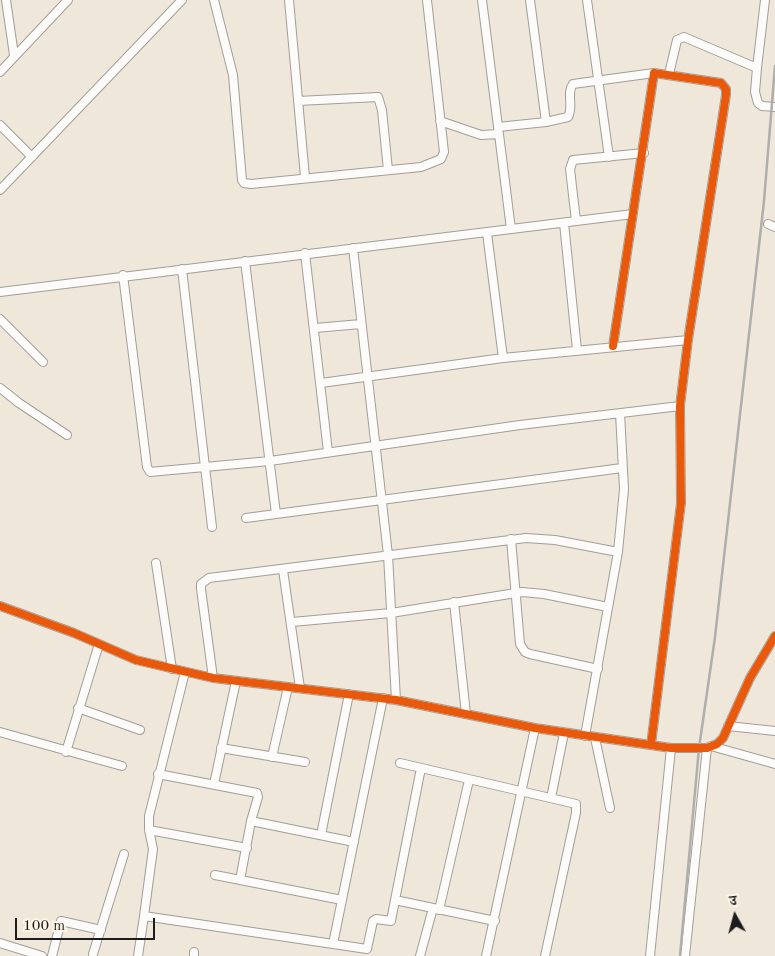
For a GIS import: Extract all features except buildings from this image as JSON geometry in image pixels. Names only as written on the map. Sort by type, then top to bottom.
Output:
[{"type":"street","points":[[6,0],[14,55]]},
{"type":"street","points":[[0,72],[68,0]]},
{"type":"street","points":[[0,190],[182,0]]},
{"type":"street","points":[[214,0],[233,75],[242,180],[244,183],[251,184],[305,177],[421,167],[441,159],[444,152],[427,0]]},
{"type":"street","points":[[289,0],[305,177]]},
{"type":"street","points":[[482,0],[512,229]]},
{"type":"street","points":[[530,0],[546,122]]},
{"type":"street","points":[[587,0],[609,157]]},
{"type":"street","points":[[765,0],[755,92],[758,103],[775,107]]},
{"type":"street","points":[[669,74],[677,40],[682,37],[757,68]]},
{"type":"street","points":[[440,121],[481,135],[546,122],[568,117],[570,114],[570,91],[573,84],[654,73],[721,83],[726,89],[688,340],[680,406],[681,503],[651,745]]},
{"type":"street","points":[[613,346],[644,153],[654,73]]},
{"type":"street","points":[[298,101],[378,97],[382,110],[388,170]]},
{"type":"street","points":[[0,125],[32,157]]},
{"type":"street","points":[[576,221],[570,164],[579,159],[644,153]]},
{"type":"street","points":[[0,292],[123,275],[487,233],[633,214]]},
{"type":"street","points":[[564,223],[577,350]]},
{"type":"street","points":[[487,233],[503,358]]},
{"type":"street","points":[[352,248],[388,555],[396,700]]},
{"type":"street","points":[[306,253],[328,452]]},
{"type":"street","points":[[245,261],[276,514]]},
{"type":"street","points":[[182,269],[212,528]]},
{"type":"street","points":[[123,275],[148,470],[154,472],[270,461],[620,412],[680,406]]},
{"type":"street","points":[[0,319],[43,362]]},
{"type":"street","points":[[314,328],[361,324]]},
{"type":"street","points":[[321,383],[503,358],[688,340]]},
{"type":"street","points":[[0,388],[67,435]]},
{"type":"street","points":[[585,736],[618,552],[624,502],[620,412]]},
{"type":"street","points":[[246,518],[622,468]]},
{"type":"street","points":[[213,678],[201,584],[209,578],[284,570],[511,539],[544,538],[618,552]]},
{"type":"street","points":[[511,539],[520,644],[525,652],[598,669]]},
{"type":"street","points":[[156,563],[172,669]]},
{"type":"street","points":[[284,570],[300,688]]},
{"type":"street","points":[[292,622],[391,613],[515,593],[544,594],[608,606]]},
{"type":"street","points":[[454,602],[466,714]]},
{"type":"street","points":[[0,606],[136,660],[213,678],[384,698],[534,728],[595,738],[671,748],[709,747],[775,764]]},
{"type":"street","points":[[709,747],[723,738],[750,678],[774,639]]},
{"type":"street","points":[[66,752],[99,644]]},
{"type":"street","points":[[138,956],[153,849],[148,816],[185,672]]},
{"type":"street","points":[[214,784],[236,681]]},
{"type":"street","points":[[272,756],[288,687]]},
{"type":"street","points":[[321,835],[349,694]]},
{"type":"street","points":[[333,944],[384,698]]},
{"type":"street","points":[[78,708],[140,730]]},
{"type":"street","points":[[728,726],[775,731]]},
{"type":"street","points":[[486,956],[495,921],[534,728]]},
{"type":"street","points":[[0,732],[66,752],[122,766]]},
{"type":"street","points":[[551,798],[564,733]]},
{"type":"street","points":[[595,738],[610,808]]},
{"type":"street","points":[[685,956],[709,747]]},
{"type":"street","points":[[222,748],[305,762]]},
{"type":"street","points":[[650,956],[671,748]]},
{"type":"street","points":[[400,763],[576,804],[577,808],[545,956]]},
{"type":"street","points":[[144,916],[333,944],[366,953],[373,921],[376,919],[391,921],[421,768]]},
{"type":"street","points":[[158,774],[256,793],[258,797],[251,821],[240,880]]},
{"type":"street","points":[[420,956],[436,909],[469,780]]},
{"type":"street","points":[[251,821],[354,842]]},
{"type":"street","points":[[149,830],[247,848]]},
{"type":"street","points":[[93,954],[124,854]]},
{"type":"street","points":[[216,875],[342,900]]},
{"type":"street","points":[[395,900],[495,921]]},
{"type":"street","points":[[52,956],[61,921],[101,930]]},
{"type":"street","points":[[0,943],[42,956]]},
{"type":"railway","points":[[680,956],[699,748],[715,637],[764,201],[775,66]]},
{"type":"cycle path","points":[[613,346],[654,73],[721,83],[726,89],[726,95],[688,340],[680,406],[681,503],[651,745]]},
{"type":"cycle path","points":[[0,606],[74,633],[136,660],[213,678],[396,700],[535,728],[671,748],[707,748],[717,744],[723,738],[750,678],[775,636]]}]
